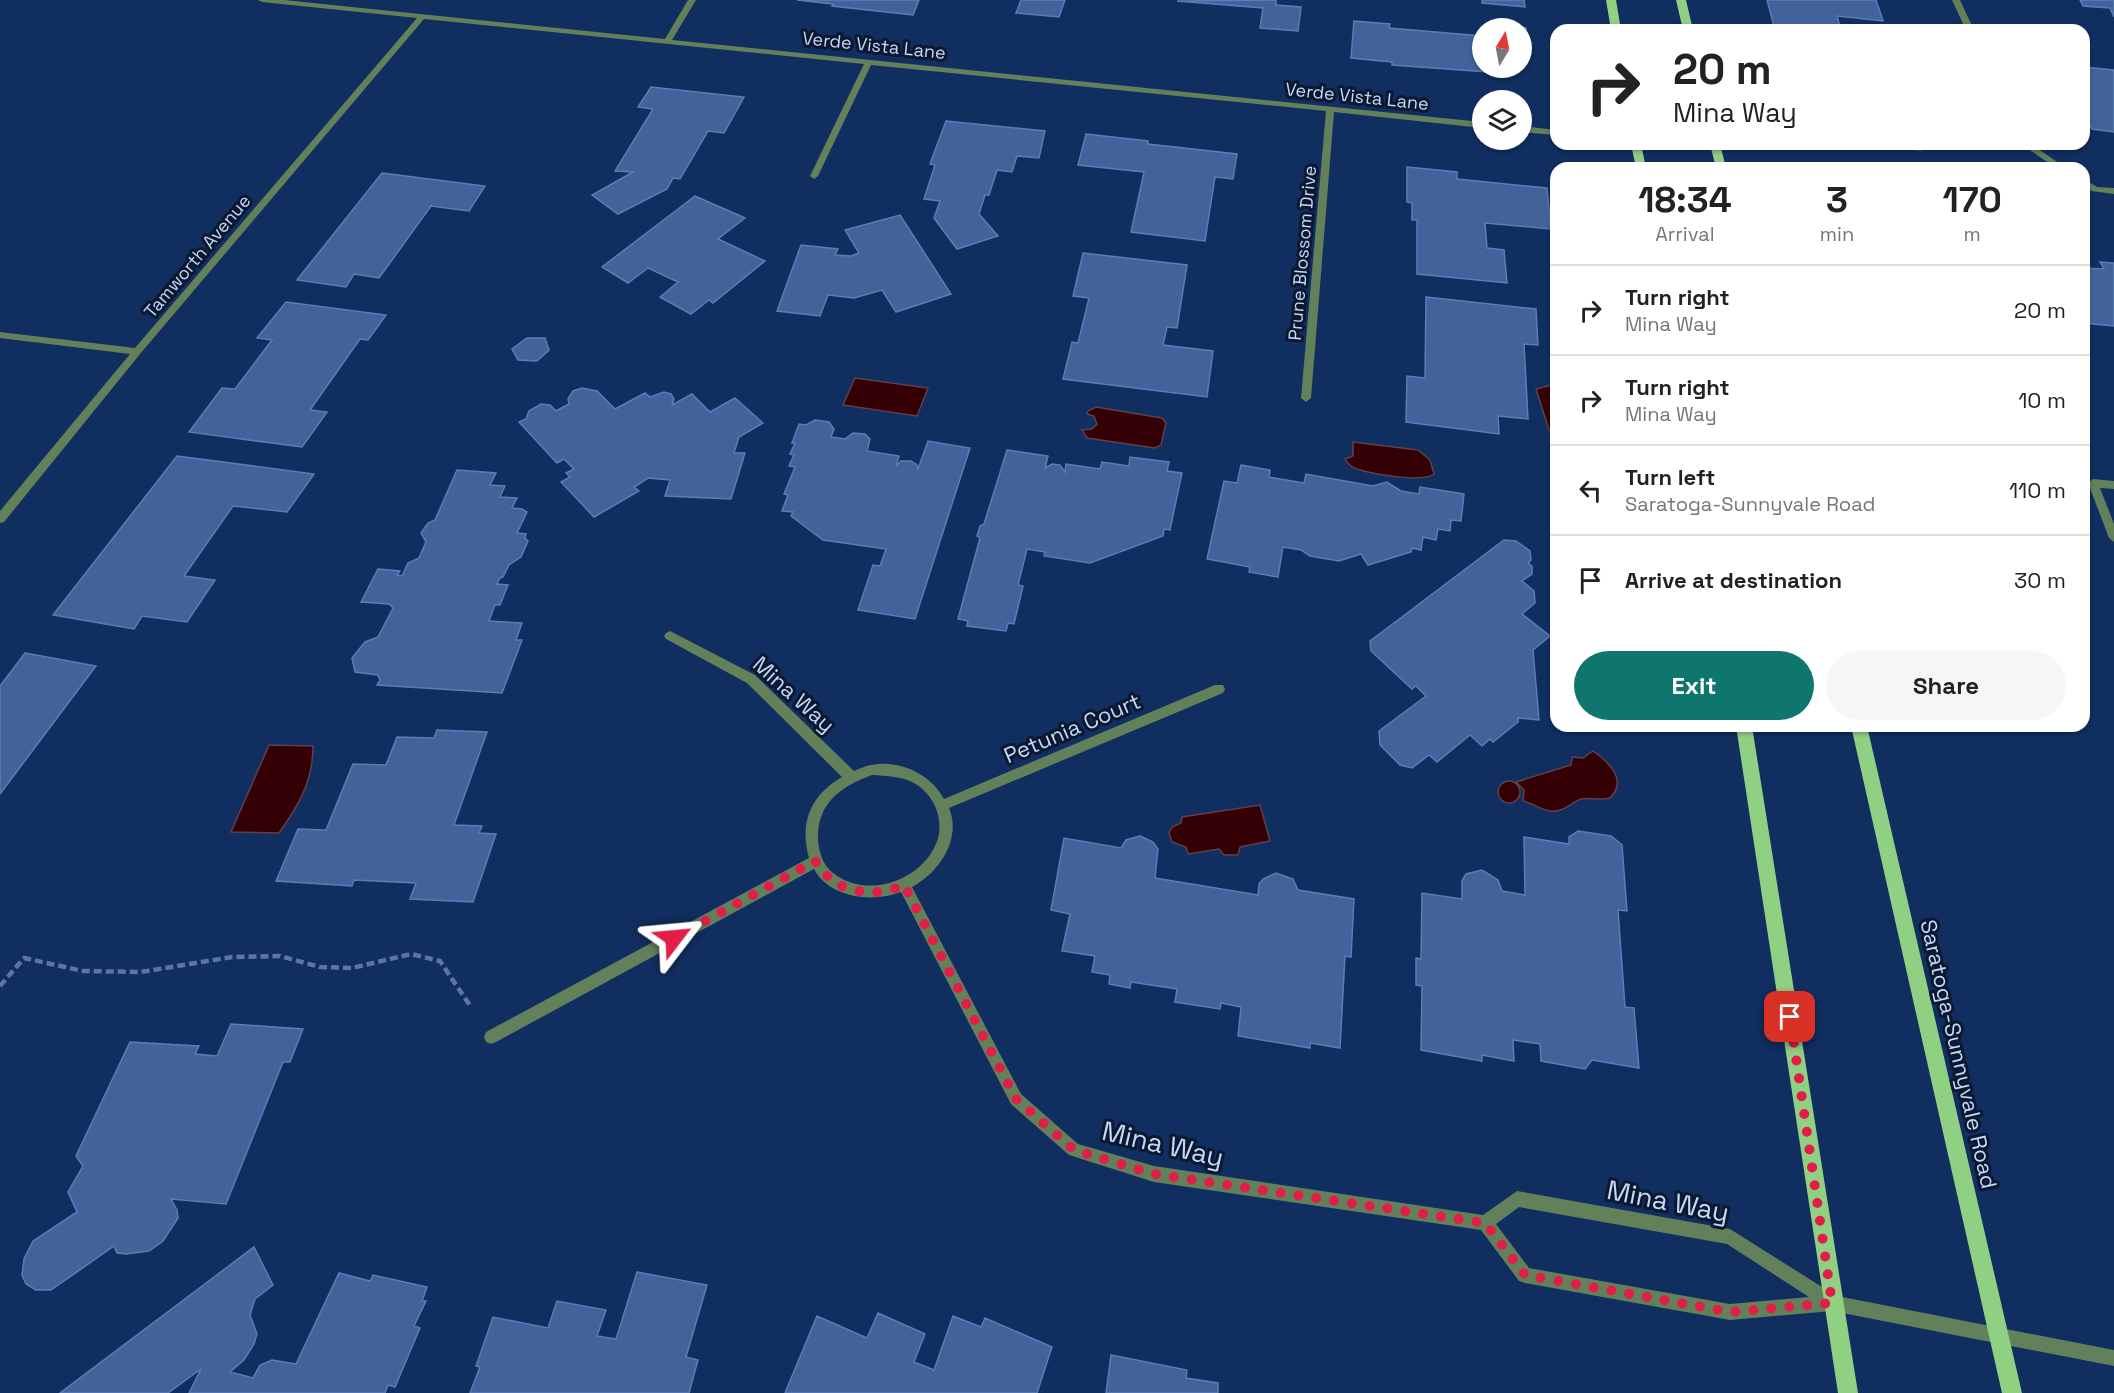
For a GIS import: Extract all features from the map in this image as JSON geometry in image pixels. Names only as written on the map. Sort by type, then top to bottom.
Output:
[{"type":"main road","points":[[1611,0],[1615,24]]},
{"type":"main road","points":[[1681,0],[1687,24]]},
{"type":"main road","points":[[1745,732],[1808,1127],[1832,1303],[1848,1393]]},
{"type":"main road","name":"Saratoga-Sunnyvale Road","points":[[1860,732],[2012,1393]]},
{"type":"street","name":"Verde Vista Lane","points":[[262,0],[668,40],[1472,125]]},
{"type":"street","points":[[668,40],[692,0]]},
{"type":"street","points":[[1956,0],[1967,24]]},
{"type":"street","name":"Tamworth Avenue","points":[[0,519],[138,352],[422,17]]},
{"type":"street","points":[[814,176],[869,61]]},
{"type":"street","name":"Prune Blossom Drive","points":[[1306,398],[1330,110]]},
{"type":"street","points":[[1532,130],[1550,132]]},
{"type":"street","points":[[2034,150],[2053,162]]},
{"type":"street","points":[[2090,186],[2095,189],[2114,191]]},
{"type":"street","points":[[0,335],[138,352]]},
{"type":"street","points":[[2114,485],[2093,483],[2114,538]]},
{"type":"street","name":"Mina Way","points":[[670,636],[751,679],[851,777]]},
{"type":"street","name":"Petunia Court","points":[[943,805],[1219,689]]},
{"type":"street","points":[[872,770],[894,770],[915,776],[931,788],[943,805],[946,823],[944,843],[935,862],[920,877],[892,891],[861,892],[834,882],[815,861],[810,829],[824,798],[851,777],[872,770]]},
{"type":"street","points":[[492,1037],[815,861]]},
{"type":"street","name":"Mina Way","points":[[904,885],[1016,1099],[1074,1150],[1154,1174],[1485,1223],[1525,1275],[1730,1312],[1832,1303],[2114,1358]]},
{"type":"street","name":"Mina Way","points":[[1485,1223],[1517,1199],[1730,1237],[1832,1303]]},
{"type":"path","points":[[0,986],[24,958],[83,971],[141,972],[232,957],[271,956],[280,956],[320,967],[352,968],[411,954],[440,961],[492,1037]]},
{"type":"shaded area","points":[[855,378],[928,388],[917,416],[843,405]]},
{"type":"shaded area","points":[[1550,386],[1550,433],[1536,389]]},
{"type":"shaded area","points":[[1096,407],[1162,418],[1166,423],[1161,445],[1155,448],[1087,438],[1082,430],[1092,429],[1097,424],[1094,416],[1087,414]]},
{"type":"shaded area","points":[[1353,442],[1418,450],[1430,460],[1434,474],[1428,477],[1409,478],[1360,470],[1349,465],[1345,459],[1353,456]]},
{"type":"shaded area","points":[[269,745],[313,746],[308,782],[304,792],[279,833],[231,832]]},
{"type":"shaded area","points":[[1593,751],[1605,760],[1617,778],[1615,791],[1610,798],[1581,799],[1555,811],[1523,801],[1524,790],[1516,782],[1571,765],[1572,757],[1583,758]]},
{"type":"shaded area","points":[[1505,781],[1513,781],[1520,788],[1520,796],[1513,803],[1505,803],[1498,796],[1498,788]]},
{"type":"shaded area","points":[[1260,805],[1270,841],[1240,847],[1238,855],[1224,855],[1219,849],[1188,854],[1186,847],[1172,842],[1169,833],[1172,827],[1181,823],[1182,817]]},
{"type":"building","points":[[797,0],[919,0],[913,15]]},
{"type":"building","points":[[1021,0],[1065,0],[1059,17],[1016,13]]},
{"type":"building","points":[[1276,0],[1276,5],[1301,7],[1298,31],[1260,28],[1263,8],[1177,1]]},
{"type":"building","points":[[1482,0],[1524,0],[1525,7],[1482,3]]},
{"type":"building","points":[[1767,0],[1876,0],[1883,21],[1837,16],[1839,24],[1773,24]]},
{"type":"building","points":[[2080,0],[2114,0],[2114,17],[2110,8],[2083,6]]},
{"type":"building","points":[[1354,21],[1390,24],[1389,28],[1472,35],[1472,71],[1392,65],[1392,62],[1351,58]]},
{"type":"building","points":[[2090,68],[2114,70],[2114,132],[2092,129],[2090,125]]},
{"type":"building","points":[[651,87],[744,97],[724,133],[708,131],[680,179],[673,178],[667,189],[618,214],[592,195],[633,172],[615,171],[653,109],[638,107]]},
{"type":"building","points":[[946,121],[1045,131],[1039,158],[1017,156],[1012,172],[997,170],[989,195],[985,195],[979,214],[998,236],[957,249],[934,218],[940,201],[924,199],[935,165],[930,164]]},
{"type":"building","points":[[1086,134],[1237,154],[1233,179],[1215,177],[1205,241],[1131,232],[1144,172],[1078,165]]},
{"type":"building","points":[[1407,167],[1457,172],[1457,179],[1547,188],[1550,229],[1485,223],[1487,248],[1504,250],[1507,283],[1417,274],[1417,220],[1412,220],[1412,203],[1407,202]]},
{"type":"building","points":[[382,173],[485,186],[469,211],[431,206],[379,278],[354,274],[346,287],[297,280]]},
{"type":"building","points":[[695,196],[745,218],[718,239],[765,261],[713,303],[709,300],[691,314],[660,297],[678,282],[648,268],[628,283],[602,267]]},
{"type":"building","points":[[900,215],[951,294],[896,312],[882,290],[854,298],[828,295],[820,316],[777,311],[801,245],[838,249],[835,255],[851,256],[859,253],[845,230]]},
{"type":"building","points":[[1083,253],[1187,265],[1177,328],[1167,327],[1163,345],[1213,351],[1207,397],[1063,379],[1072,342],[1078,343],[1089,298],[1073,296]]},
{"type":"building","points":[[2100,262],[2114,263],[2114,326],[2090,324],[2090,268],[2104,269]]},
{"type":"building","points":[[1426,297],[1536,309],[1538,345],[1524,344],[1528,419],[1498,416],[1499,434],[1406,422],[1407,376],[1425,378]]},
{"type":"building","points":[[286,302],[386,315],[368,340],[360,339],[310,410],[327,412],[302,447],[189,432],[222,388],[235,389],[272,340],[257,338]]},
{"type":"building","points":[[527,338],[545,338],[549,350],[537,361],[518,360],[512,349]]},
{"type":"building","points":[[582,388],[597,391],[615,409],[645,393],[650,397],[664,392],[671,394],[674,399],[672,405],[692,394],[710,412],[735,398],[763,423],[739,437],[734,453],[745,453],[731,499],[665,496],[670,480],[648,478],[634,487],[639,491],[594,517],[561,482],[570,477],[566,473],[574,469],[564,459],[557,463],[519,422],[526,419],[529,411],[541,404],[550,405],[556,411],[569,404],[568,399],[573,391]]},
{"type":"building","points":[[815,420],[829,422],[834,429],[831,437],[845,439],[853,433],[865,434],[870,439],[867,451],[899,456],[896,466],[901,461],[911,461],[917,465],[918,469],[928,441],[970,448],[915,619],[858,610],[873,565],[880,566],[886,549],[823,540],[791,516],[793,512],[782,511],[788,495],[784,494],[795,467],[789,466],[794,455],[790,454],[795,443],[792,443],[799,424],[806,425]]},
{"type":"building","points":[[1007,450],[1048,456],[1045,468],[1052,464],[1060,465],[1065,472],[1066,464],[1100,469],[1102,462],[1129,466],[1130,457],[1169,462],[1167,471],[1182,473],[1170,530],[1164,529],[1163,536],[1090,563],[1044,556],[1045,552],[1027,549],[1018,585],[1023,586],[1014,624],[1008,623],[1006,631],[967,626],[968,621],[958,619],[980,538],[977,536],[980,526],[984,524]]},
{"type":"building","points":[[177,456],[314,474],[287,512],[233,506],[184,576],[215,580],[187,622],[142,616],[134,629],[53,615]]},
{"type":"building","points":[[1241,465],[1270,470],[1269,477],[1304,483],[1306,474],[1373,486],[1387,482],[1401,491],[1419,494],[1420,487],[1464,494],[1461,521],[1451,520],[1450,531],[1438,529],[1436,540],[1423,537],[1421,550],[1412,548],[1411,552],[1368,565],[1361,554],[1339,561],[1310,556],[1301,550],[1283,547],[1278,577],[1249,572],[1250,567],[1207,559],[1224,481],[1237,483]]},
{"type":"building","points":[[457,470],[496,473],[490,485],[505,486],[500,497],[517,498],[512,508],[527,512],[517,533],[526,534],[525,538],[528,541],[521,557],[509,565],[497,584],[508,585],[500,605],[495,605],[489,621],[522,623],[516,640],[522,640],[502,693],[377,685],[380,680],[378,675],[355,672],[352,658],[365,642],[378,637],[393,608],[389,604],[361,602],[378,569],[400,571],[397,575],[402,576],[408,563],[419,558],[426,542],[421,533],[428,523],[435,520]]},
{"type":"building","points":[[1504,540],[1516,541],[1530,551],[1531,560],[1528,563],[1532,566],[1532,574],[1522,581],[1534,591],[1535,603],[1522,614],[1550,636],[1533,650],[1539,720],[1518,718],[1518,722],[1493,742],[1490,739],[1482,746],[1470,735],[1437,762],[1429,755],[1412,768],[1400,765],[1380,745],[1379,731],[1426,696],[1416,686],[1412,689],[1371,651],[1370,641]]},
{"type":"building","points":[[25,653],[96,666],[0,794],[0,686]]},
{"type":"building","points":[[437,730],[487,732],[454,825],[482,826],[479,833],[496,834],[473,902],[410,899],[416,883],[354,880],[352,886],[276,881],[298,829],[326,830],[353,764],[386,765],[397,737],[434,738]]},
{"type":"building","points":[[1578,831],[1611,836],[1622,845],[1627,911],[1618,910],[1625,1007],[1634,1008],[1639,1068],[1592,1060],[1585,1069],[1541,1061],[1540,1044],[1513,1040],[1514,1061],[1482,1055],[1482,1061],[1421,1050],[1422,986],[1416,985],[1416,958],[1421,959],[1422,893],[1462,899],[1462,881],[1466,874],[1482,870],[1498,880],[1502,891],[1525,895],[1524,837],[1569,844],[1569,837]]},
{"type":"building","points":[[1140,836],[1153,842],[1158,849],[1155,878],[1258,895],[1259,884],[1263,879],[1276,873],[1293,879],[1298,890],[1354,899],[1351,957],[1345,956],[1340,1048],[1310,1043],[1310,1048],[1238,1036],[1241,1007],[1221,1003],[1220,1009],[1175,1002],[1177,989],[1131,982],[1130,988],[1109,984],[1110,975],[1092,972],[1095,956],[1062,951],[1070,914],[1051,910],[1064,838],[1121,848],[1126,840]]},
{"type":"building","points":[[231,1024],[303,1029],[290,1062],[283,1062],[226,1204],[171,1199],[177,1210],[178,1218],[163,1241],[149,1251],[117,1253],[114,1246],[51,1290],[36,1290],[26,1284],[22,1275],[24,1259],[33,1241],[77,1212],[68,1192],[83,1166],[76,1156],[130,1042],[199,1046],[195,1054],[217,1056]]},
{"type":"building","points":[[254,1247],[273,1285],[255,1299],[250,1315],[257,1334],[254,1344],[244,1360],[230,1372],[253,1378],[260,1365],[272,1360],[296,1364],[339,1273],[370,1281],[373,1275],[427,1287],[422,1301],[426,1301],[414,1326],[420,1328],[395,1387],[388,1385],[385,1393],[189,1393],[201,1369],[168,1393],[60,1393]]},
{"type":"building","points":[[637,1272],[707,1285],[686,1357],[698,1360],[689,1393],[470,1393],[480,1367],[476,1366],[493,1317],[548,1328],[557,1301],[606,1310],[597,1336],[616,1339]]},
{"type":"building","points":[[878,1313],[925,1334],[914,1362],[934,1370],[953,1316],[981,1327],[985,1318],[1052,1347],[1037,1393],[785,1393],[817,1316],[867,1338]]},
{"type":"building","points":[[1111,1355],[1187,1370],[1186,1378],[1218,1383],[1218,1393],[1106,1393]]},
{"type":"route","points":[[674,938],[815,861],[834,882],[861,892],[892,891],[904,885],[1016,1099],[1074,1150],[1154,1174],[1485,1223],[1525,1275],[1730,1312],[1832,1303],[1808,1127],[1790,1017]]}]
